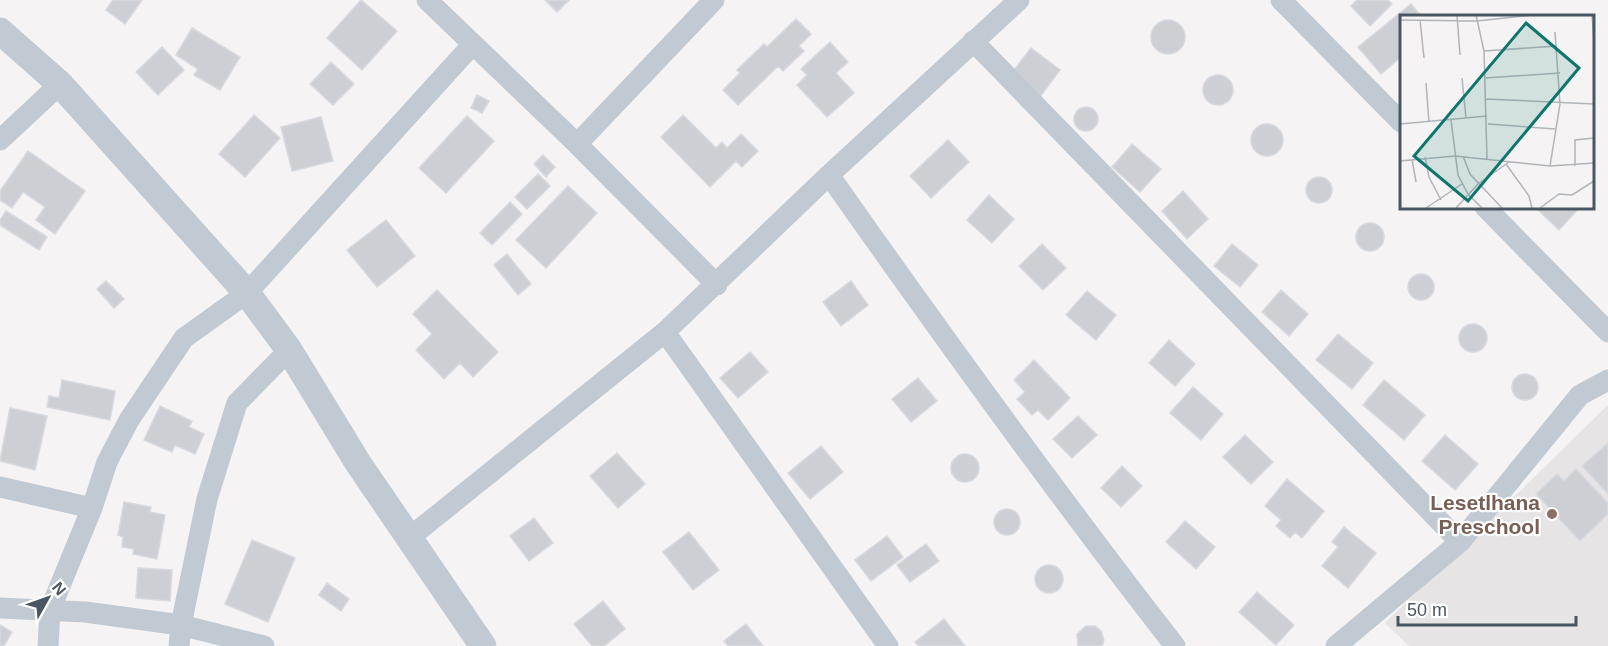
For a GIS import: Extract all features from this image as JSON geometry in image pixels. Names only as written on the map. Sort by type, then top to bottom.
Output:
[{"type":"street","points":[[427,0],[577,144],[717,285]]},
{"type":"street","points":[[577,144],[714,0]]},
{"type":"street","points":[[409,538],[665,332],[717,285],[829,175],[1019,0]]},
{"type":"street","points":[[1281,0],[1400,121]]},
{"type":"street","points":[[0,31],[60,84],[247,293],[289,350],[358,463],[483,646]]},
{"type":"street","points":[[973,41],[1460,542]]},
{"type":"street","points":[[48,646],[50,610],[92,508],[107,462],[129,420],[184,338],[247,293],[473,44]]},
{"type":"street","points":[[0,140],[60,84]]},
{"type":"street","points":[[829,175],[944,339],[1108,561],[1175,646]]},
{"type":"street","points":[[1486,208],[1608,332]]},
{"type":"street","points":[[665,332],[888,646]]},
{"type":"street","points":[[179,646],[181,625],[207,499],[237,403],[289,350]]},
{"type":"street","points":[[1336,646],[1460,542],[1580,395],[1608,380]]},
{"type":"street","points":[[0,487],[92,508]]},
{"type":"street","points":[[0,608],[85,612],[181,625],[264,646]]},
{"type":"shaded area","name":"Lesetlhana Preschool","points":[[1608,405],[1608,646],[1409,646],[1385,623]]},
{"type":"building","points":[[113,0],[142,0],[125,24],[106,10]]},
{"type":"building","points":[[361,0],[397,31],[362,70],[327,38]]},
{"type":"building","points":[[545,0],[569,0],[557,12]]},
{"type":"building","points":[[1357,0],[1388,0],[1392,4],[1370,26],[1351,6]]},
{"type":"building","points":[[1411,4],[1420,15],[1400,15],[1400,58],[1381,74],[1358,47]]},
{"type":"building","points":[[796,19],[811,34],[799,46],[804,51],[783,71],[778,66],[738,105],[723,90],[740,73],[737,70],[764,44],[767,47]]},
{"type":"building","points":[[1168,20],[1180,25],[1185,37],[1180,49],[1168,54],[1156,49],[1151,37],[1156,25]]},
{"type":"building","points":[[192,28],[240,57],[220,90],[194,75],[198,69],[176,55]]},
{"type":"building","points":[[830,42],[848,62],[836,73],[854,93],[827,117],[797,85],[807,75],[801,69]]},
{"type":"building","points":[[162,47],[184,70],[158,95],[136,72]]},
{"type":"building","points":[[1031,48],[1060,70],[1040,97],[1011,74]]},
{"type":"building","points":[[331,62],[354,84],[333,105],[310,84]]},
{"type":"building","points":[[1218,75],[1229,79],[1233,90],[1229,101],[1218,105],[1207,101],[1203,90],[1207,79]]},
{"type":"building","points":[[477,95],[489,101],[482,113],[471,108]]},
{"type":"building","points":[[1086,107],[1095,110],[1098,119],[1095,128],[1086,131],[1077,128],[1074,119],[1077,110]]},
{"type":"building","points":[[254,115],[280,138],[245,177],[219,154]]},
{"type":"building","points":[[683,115],[716,148],[722,142],[727,148],[741,134],[758,151],[742,167],[736,161],[710,187],[661,137]]},
{"type":"building","points":[[467,116],[494,141],[446,193],[419,168]]},
{"type":"building","points":[[321,117],[333,161],[292,171],[281,127]]},
{"type":"building","points":[[1267,124],[1279,128],[1283,140],[1279,152],[1267,156],[1255,152],[1251,140],[1255,128]]},
{"type":"building","points":[[948,140],[969,162],[931,198],[910,176]]},
{"type":"building","points":[[1132,144],[1161,169],[1140,192],[1112,167]]},
{"type":"building","points":[[28,151],[85,191],[55,234],[36,220],[45,207],[23,192],[12,208],[0,200],[0,191]]},
{"type":"building","points":[[543,155],[555,167],[546,177],[534,164]]},
{"type":"building","points":[[538,174],[550,186],[527,209],[515,197]]},
{"type":"building","points":[[1319,177],[1328,181],[1332,190],[1328,199],[1319,203],[1310,199],[1306,190],[1310,181]]},
{"type":"building","points":[[568,186],[597,213],[546,268],[516,240]]},
{"type":"building","points":[[1183,191],[1208,219],[1187,239],[1162,211]]},
{"type":"building","points":[[989,195],[1014,219],[992,243],[967,220]]},
{"type":"building","points":[[510,202],[522,214],[492,245],[480,233]]},
{"type":"building","points":[[1536,208],[1579,208],[1559,230]]},
{"type":"building","points":[[6,211],[47,237],[39,250],[0,225],[0,220]]},
{"type":"building","points":[[386,220],[415,256],[377,287],[347,250]]},
{"type":"building","points":[[1370,223],[1380,227],[1384,237],[1380,247],[1370,251],[1360,247],[1356,237],[1360,227]]},
{"type":"building","points":[[1042,244],[1066,268],[1043,290],[1019,266]]},
{"type":"building","points":[[1232,244],[1258,265],[1240,287],[1214,266]]},
{"type":"building","points":[[507,254],[531,284],[518,295],[494,265]]},
{"type":"building","points":[[1421,274],[1430,278],[1434,287],[1430,296],[1421,300],[1412,296],[1408,287],[1412,278]]},
{"type":"building","points":[[106,281],[124,299],[114,308],[97,289]]},
{"type":"building","points":[[851,281],[868,305],[841,326],[823,302]]},
{"type":"building","points":[[437,290],[498,352],[473,377],[460,363],[444,379],[416,350],[432,334],[413,314]]},
{"type":"building","points":[[1281,290],[1308,314],[1289,336],[1262,312]]},
{"type":"building","points":[[1087,291],[1116,315],[1096,340],[1066,315]]},
{"type":"building","points":[[1473,324],[1483,328],[1487,338],[1483,348],[1473,352],[1463,348],[1459,338],[1463,328]]},
{"type":"building","points":[[1338,334],[1373,363],[1352,389],[1316,360]]},
{"type":"building","points":[[1169,340],[1195,364],[1175,386],[1149,363]]},
{"type":"building","points":[[750,352],[768,372],[738,398],[720,378]]},
{"type":"building","points":[[1034,360],[1070,398],[1048,420],[1038,410],[1032,415],[1017,399],[1025,392],[1014,380]]},
{"type":"building","points":[[1525,374],[1534,378],[1538,387],[1534,396],[1525,400],[1516,396],[1512,387],[1516,378]]},
{"type":"building","points":[[918,378],[937,401],[911,422],[892,399]]},
{"type":"building","points":[[62,380],[115,391],[110,420],[47,407],[49,396],[59,398]]},
{"type":"building","points":[[1384,380],[1425,415],[1404,440],[1363,405]]},
{"type":"building","points":[[1193,387],[1223,414],[1201,440],[1170,413]]},
{"type":"building","points":[[160,406],[192,421],[189,427],[204,434],[195,454],[175,445],[172,452],[144,440]]},
{"type":"building","points":[[10,408],[47,416],[35,470],[0,461]]},
{"type":"building","points":[[1078,416],[1097,435],[1072,458],[1053,439]]},
{"type":"building","points":[[1245,435],[1273,462],[1251,484],[1223,457]]},
{"type":"building","points":[[1445,435],[1478,464],[1455,490],[1422,461]]},
{"type":"building","points":[[1608,443],[1608,494],[1582,466]]},
{"type":"building","points":[[821,446],[843,472],[810,499],[788,473]]},
{"type":"building","points":[[617,453],[645,484],[618,508],[590,476]]},
{"type":"building","points":[[965,454],[975,458],[979,468],[975,478],[965,482],[955,478],[951,468],[955,458]]},
{"type":"building","points":[[1122,466],[1142,486],[1121,507],[1101,488]]},
{"type":"building","points":[[1576,469],[1608,503],[1608,514],[1580,541],[1536,494],[1557,474],[1564,481]]},
{"type":"building","points":[[1287,479],[1324,511],[1302,538],[1295,532],[1290,538],[1276,526],[1281,520],[1265,506]]},
{"type":"building","points":[[124,502],[151,507],[150,512],[165,515],[157,559],[133,554],[134,549],[122,547],[123,537],[118,535]]},
{"type":"building","points":[[1007,509],[1016,513],[1020,522],[1016,531],[1007,535],[998,531],[994,522],[998,513]]},
{"type":"building","points":[[534,518],[553,543],[529,561],[510,536]]},
{"type":"building","points":[[1185,521],[1215,547],[1196,569],[1166,542]]},
{"type":"building","points":[[1344,527],[1376,553],[1348,588],[1322,566],[1338,547],[1332,542]]},
{"type":"building","points":[[689,532],[719,570],[693,590],[663,552]]},
{"type":"building","points":[[887,536],[903,557],[871,581],[855,560]]},
{"type":"building","points":[[252,540],[295,558],[268,622],[225,604]]},
{"type":"building","points":[[926,544],[939,561],[910,582],[897,565]]},
{"type":"building","points":[[1049,565],[1059,569],[1063,579],[1059,589],[1049,593],[1039,589],[1035,579],[1039,569]]},
{"type":"building","points":[[138,568],[172,570],[170,601],[136,598]]},
{"type":"building","points":[[327,583],[349,599],[341,611],[319,595]]},
{"type":"building","points":[[1257,592],[1294,625],[1276,645],[1239,612]]},
{"type":"building","points":[[603,601],[625,629],[604,646],[592,646],[574,624]]},
{"type":"building","points":[[944,619],[965,646],[919,646],[915,642]]},
{"type":"building","points":[[746,624],[763,646],[728,646],[724,641]]},
{"type":"building","points":[[0,625],[12,632],[4,646],[0,646]]},
{"type":"building","points":[[1086,626],[1095,626],[1101,631],[1104,640],[1102,646],[1078,646],[1077,634]]},
{"type":"place","name":"Lesetlhana Preschool","points":[[1552,514]]}]
